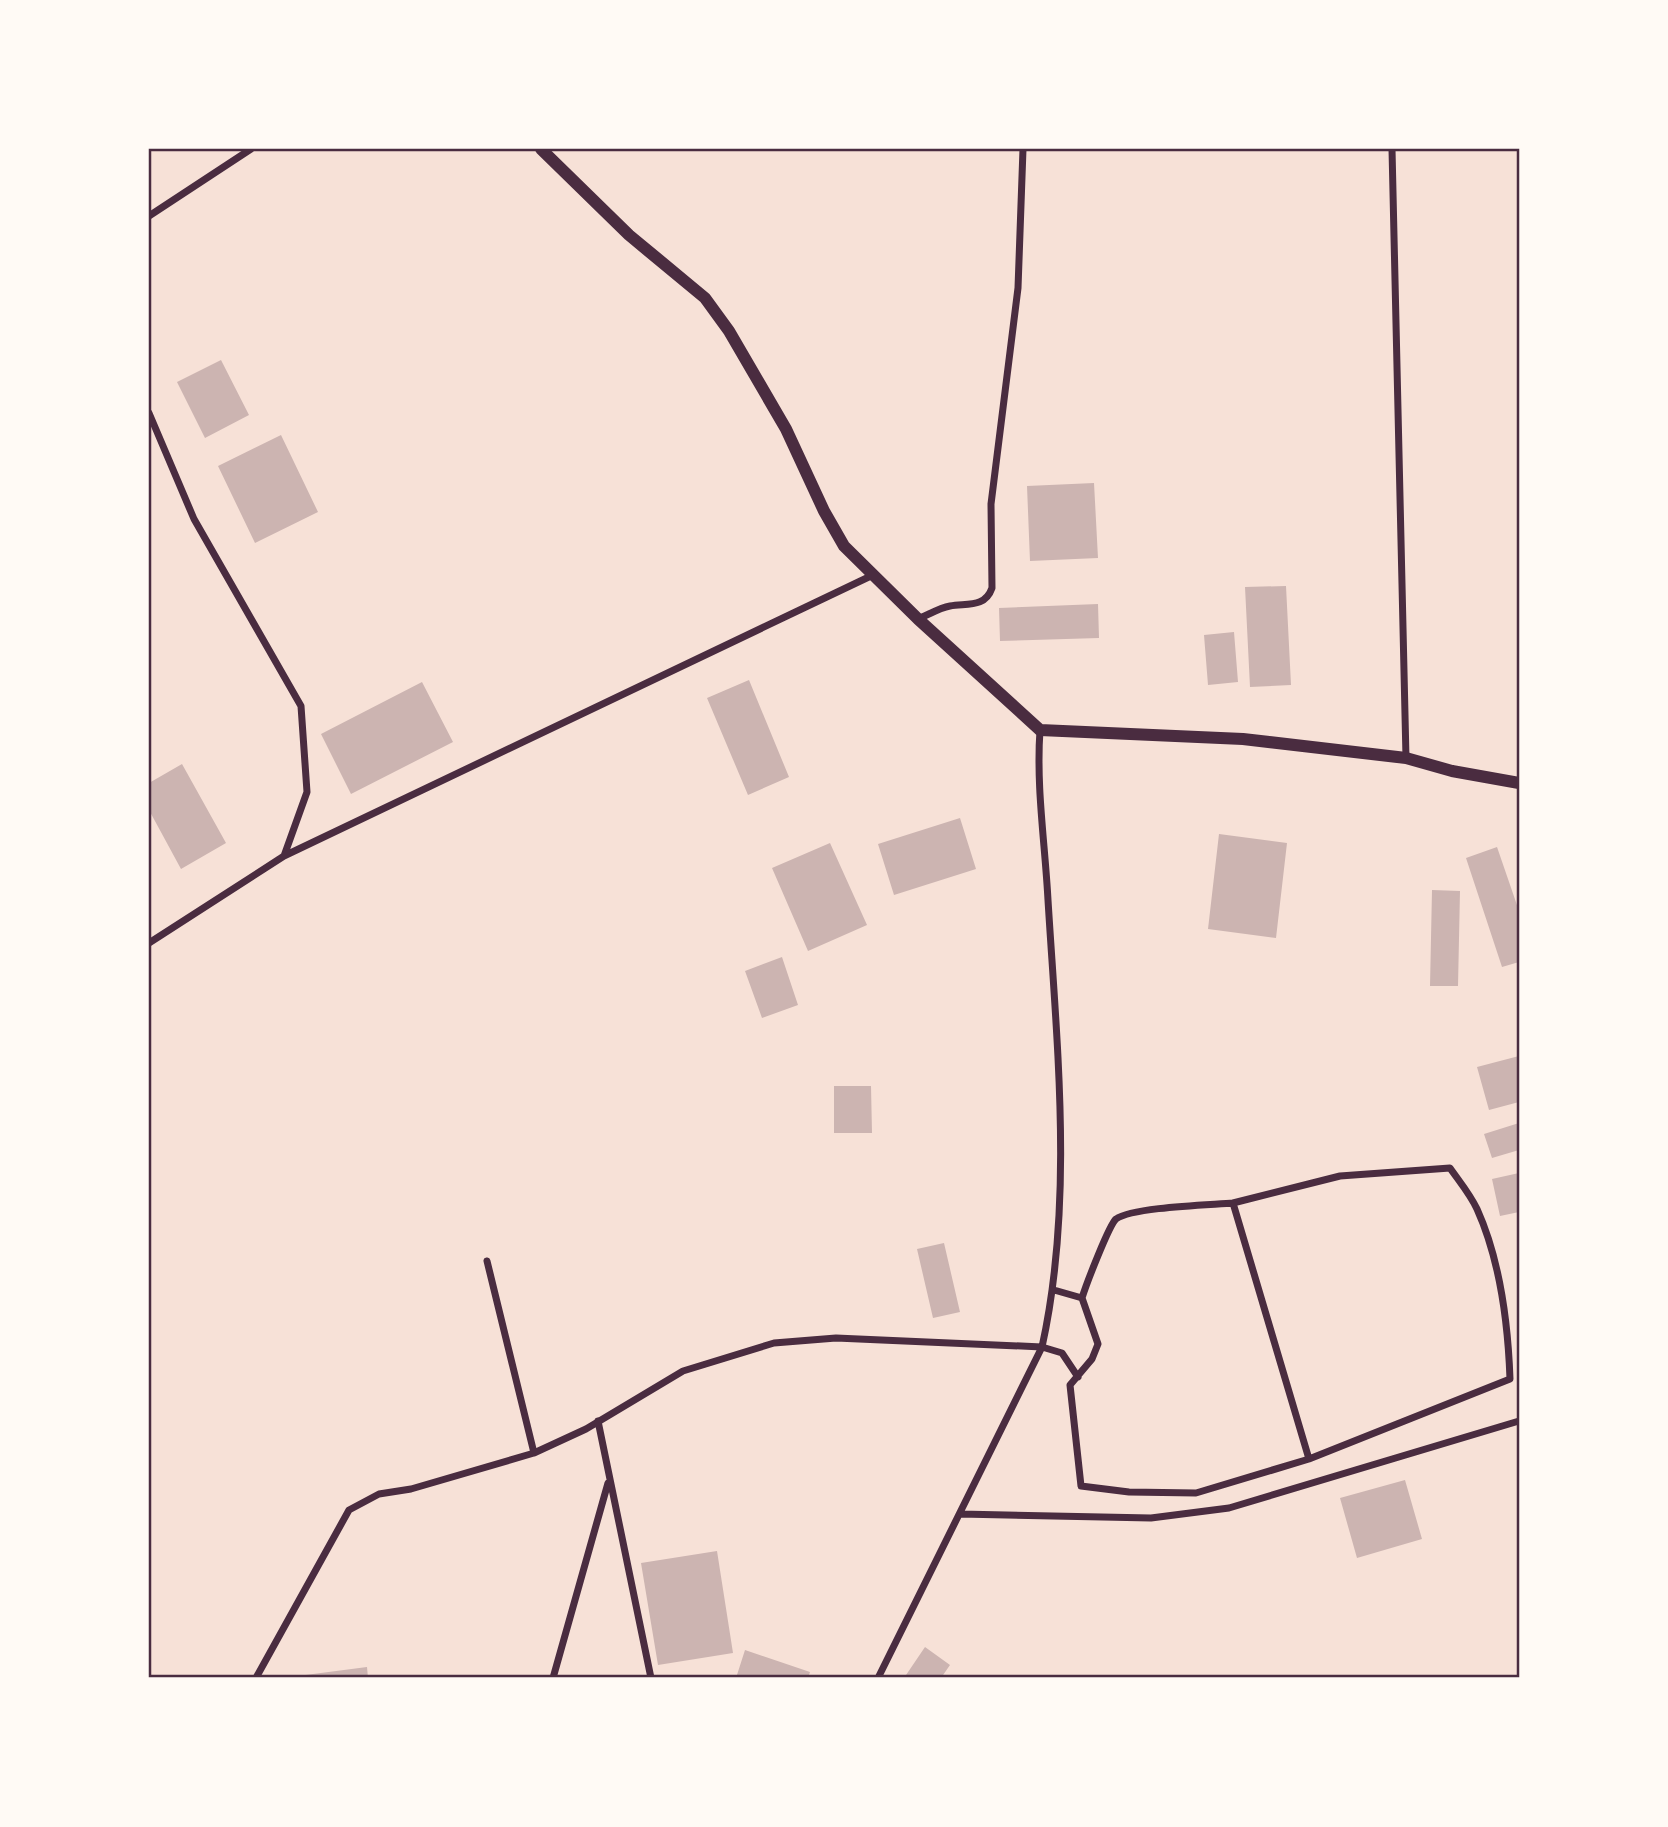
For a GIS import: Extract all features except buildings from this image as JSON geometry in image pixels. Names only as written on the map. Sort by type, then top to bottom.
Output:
[{"type":"street","points":[[149,216],[251,149]]},
{"type":"street","points":[[541,149],[629,235],[705,298],[729,331],[786,429],[824,511],[844,546],[918,619],[1040,730],[1243,739],[1406,758],[1452,771],[1519,783]]},
{"type":"street","points":[[918,619],[947,606],[981,603],[989,598],[992,588],[991,504],[1018,288],[1023,149]]},
{"type":"street","points":[[1391,149],[1406,758]]},
{"type":"street","points":[[149,413],[194,519],[301,706],[307,792],[284,856]]},
{"type":"street","points":[[149,943],[284,856],[873,575]]},
{"type":"street","points":[[878,1678],[1042,1347],[1054,1290],[1059,1120],[1048,897],[1039,802],[1040,730]]},
{"type":"street","points":[[1450,1168],[1476,1208],[1493,1262],[1508,1331],[1510,1378],[1309,1459],[1196,1493],[1129,1492],[1081,1486],[1070,1385],[1092,1359],[1098,1344],[1082,1297],[1100,1258],[1107,1230],[1116,1220],[1128,1213],[1233,1203],[1340,1176],[1450,1168]]},
{"type":"street","points":[[1233,1203],[1309,1459]]},
{"type":"street","points":[[487,1261],[534,1453]]},
{"type":"street","points":[[1054,1290],[1082,1297]]},
{"type":"street","points":[[257,1676],[349,1510],[379,1494],[411,1489],[534,1453],[597,1421],[683,1371],[774,1343],[872,1338],[1042,1347],[1062,1353],[1078,1377]]},
{"type":"street","points":[[597,1421],[651,1678]]},
{"type":"street","points":[[960,1514],[1151,1518],[1230,1508],[1519,1422]]},
{"type":"street","points":[[553,1678],[608,1482]]}]
